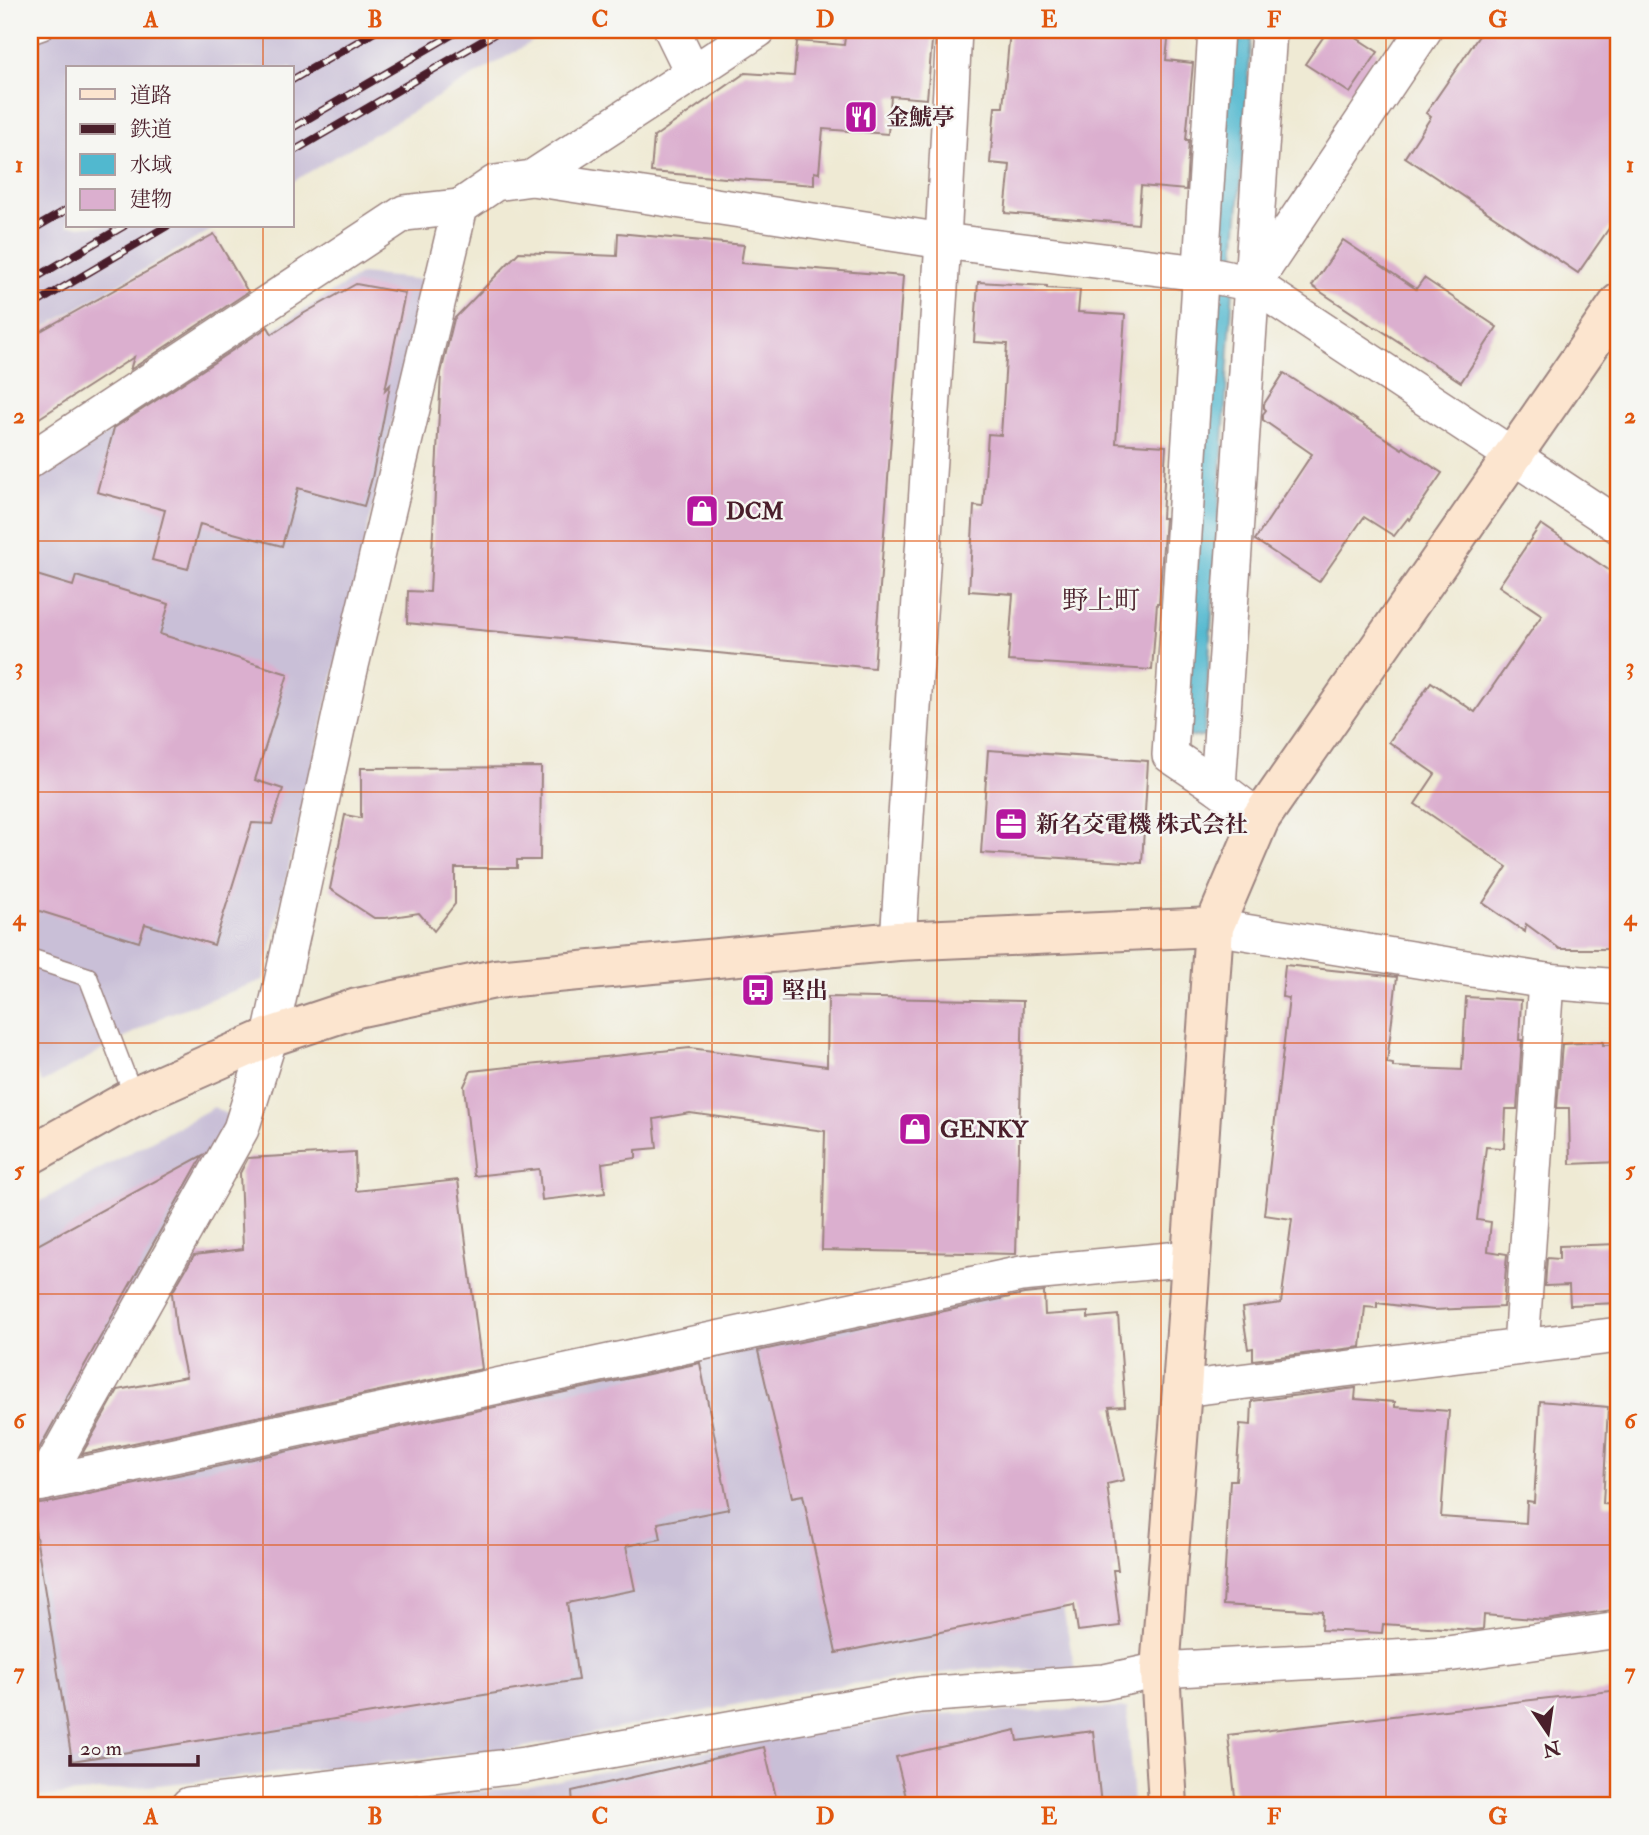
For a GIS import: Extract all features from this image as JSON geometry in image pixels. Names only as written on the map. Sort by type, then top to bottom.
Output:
[{"type":"street","points":[[672,30],[693,73]]},
{"type":"street","points":[[532,178],[758,30]]},
{"type":"street","points":[[898,941],[954,30]]},
{"type":"street","points":[[1216,30],[1226,278],[1218,787]]},
{"type":"street","points":[[1260,819],[1170,755],[1226,278],[1269,30]]},
{"type":"street","points":[[1226,278],[1424,30]]},
{"type":"street","points":[[30,460],[404,213],[460,207],[495,183],[532,178],[943,241],[1226,278],[1514,456],[1619,526]]},
{"type":"street","points":[[36,1484],[241,1129],[270,1037],[348,678],[460,207]]},
{"type":"street","points":[[1168,1805],[1160,1670],[1214,928],[1260,819],[1619,303]]},
{"type":"street","points":[[30,1154],[134,1097],[270,1037],[357,1008],[495,979],[898,941],[1214,928],[1546,981],[1619,987]]},
{"type":"street","points":[[1521,1346],[1546,981]]},
{"type":"street","points":[[36,1484],[1021,1274],[1191,1258]]},
{"type":"street","points":[[1182,1389],[1619,1335]]},
{"type":"street","points":[[189,1805],[526,1765],[920,1695],[1104,1682],[1160,1670],[1447,1654],[1619,1630]]},
{"type":"lane","points":[[30,35],[44,30]]},
{"type":"lane","points":[[30,958],[88,977],[134,1097]]},
{"type":"shaded area","points":[[30,30],[552,30],[294,181],[294,66],[66,66],[66,228],[215,228],[30,336]]},
{"type":"shaded area","points":[[361,274],[425,280],[263,980],[166,1015],[42,1083],[30,1061],[30,483]]},
{"type":"shaded area","points":[[214,1107],[231,1117],[30,1473],[30,1207]]},
{"type":"shaded area","points":[[1000,1287],[1075,1670],[984,1668],[819,1688],[515,1749],[30,1798],[30,1499]]},
{"type":"shaded area","points":[[1127,1708],[1133,1805],[361,1805],[530,1786],[774,1737],[939,1714]]},
{"type":"water","points":[[1232,30],[1252,30],[1204,737],[1185,736]]},
{"type":"building","points":[[846,30],[933,30],[927,99],[891,96],[888,134],[823,129],[819,173],[814,172],[814,185],[651,172],[654,137],[745,73],[794,76],[797,41],[844,45]]},
{"type":"building","points":[[1010,30],[1169,30],[1166,60],[1193,63],[1186,140],[1189,140],[1186,190],[1141,186],[1138,224],[1005,213],[1010,165],[990,163],[995,107],[1003,107]]},
{"type":"building","points":[[1328,30],[1344,30],[1378,52],[1350,93],[1305,64]]},
{"type":"building","points":[[1483,30],[1606,30],[1619,39],[1619,214],[1578,273],[1405,157],[1431,117],[1426,113]]},
{"type":"building","points":[[618,233],[744,245],[741,263],[903,276],[874,668],[407,623],[408,591],[430,592],[441,373],[454,319],[519,252],[617,256]]},
{"type":"building","points":[[214,234],[248,292],[130,370],[134,357],[30,424],[30,337]]},
{"type":"building","points":[[1343,240],[1416,289],[1424,278],[1497,327],[1461,382],[1312,286]]},
{"type":"building","points":[[978,282],[1080,290],[1078,312],[1125,315],[1116,443],[1166,446],[1162,518],[1165,518],[1152,670],[1008,661],[1013,594],[969,591],[974,506],[983,507],[988,434],[1001,435],[1007,344],[974,342]]},
{"type":"building","points":[[356,284],[405,293],[385,390],[390,385],[364,506],[298,488],[282,546],[200,524],[188,569],[152,560],[165,510],[97,492],[114,428],[268,327],[272,334]]},
{"type":"building","points":[[1284,373],[1442,473],[1410,520],[1408,518],[1394,536],[1364,517],[1319,582],[1255,540],[1312,454],[1263,420],[1266,410],[1264,404]]},
{"type":"building","points":[[1541,524],[1619,577],[1619,949],[1560,949],[1526,924],[1525,932],[1483,903],[1507,867],[1415,804],[1435,774],[1389,742],[1431,682],[1475,712],[1542,615],[1499,586]]},
{"type":"building","points":[[30,573],[73,586],[76,576],[169,604],[160,634],[288,674],[255,780],[283,789],[272,824],[252,823],[214,945],[145,924],[139,942],[30,908]]},
{"type":"building","points":[[988,750],[1148,761],[1142,863],[981,853]]},
{"type":"building","points":[[541,767],[540,860],[517,860],[517,868],[455,868],[455,904],[434,931],[419,913],[374,918],[330,889],[345,815],[361,818],[361,768]]},
{"type":"building","points":[[1285,965],[1397,977],[1387,1063],[1393,1064],[1393,1067],[1462,1070],[1466,997],[1521,1000],[1519,1040],[1522,1040],[1517,1109],[1506,1109],[1504,1148],[1486,1147],[1477,1220],[1491,1222],[1488,1251],[1507,1254],[1503,1307],[1433,1310],[1377,1303],[1377,1308],[1365,1307],[1361,1347],[1253,1360],[1253,1348],[1248,1349],[1242,1308],[1281,1303],[1292,1219],[1264,1215],[1289,998],[1282,997]]},
{"type":"building","points":[[828,997],[1023,1001],[1016,1254],[822,1250],[825,1131],[690,1113],[654,1119],[657,1148],[636,1150],[636,1158],[602,1163],[605,1193],[542,1200],[539,1169],[474,1176],[464,1086],[471,1071],[690,1048],[827,1066]]},
{"type":"building","points":[[1603,1042],[1603,1045],[1619,1044],[1619,1162],[1570,1164],[1569,1108],[1557,1108],[1562,1044]]},
{"type":"building","points":[[355,1152],[356,1191],[458,1180],[482,1369],[82,1454],[118,1390],[186,1377],[172,1293],[194,1255],[243,1249],[240,1173],[248,1158]]},
{"type":"building","points":[[203,1155],[65,1400],[30,1465],[30,1249]]},
{"type":"building","points":[[1619,1244],[1619,1303],[1570,1305],[1569,1285],[1545,1286],[1547,1258],[1559,1259],[1559,1246]]},
{"type":"building","points":[[1044,1292],[1045,1315],[1088,1312],[1088,1318],[1118,1315],[1125,1406],[1109,1407],[1124,1480],[1107,1484],[1118,1570],[1113,1570],[1120,1626],[1078,1631],[1074,1605],[836,1653],[803,1495],[792,1497],[758,1351]]},
{"type":"building","points":[[700,1363],[729,1509],[658,1523],[661,1539],[626,1546],[635,1590],[567,1603],[578,1680],[72,1761],[31,1505]]},
{"type":"building","points":[[1356,1388],[1355,1399],[1395,1402],[1395,1407],[1449,1411],[1441,1517],[1526,1523],[1527,1501],[1534,1502],[1540,1401],[1608,1407],[1603,1504],[1619,1505],[1619,1609],[1546,1620],[1484,1615],[1483,1629],[1473,1630],[1383,1624],[1382,1633],[1321,1630],[1322,1611],[1223,1605],[1230,1480],[1236,1480],[1240,1424],[1251,1425],[1252,1401]]},
{"type":"building","points":[[1619,1690],[1619,1805],[1236,1805],[1228,1735]]},
{"type":"building","points":[[1016,1730],[1018,1741],[1093,1731],[1101,1805],[908,1805],[896,1757]]},
{"type":"building","points":[[764,1747],[776,1797],[739,1805],[573,1805],[572,1791]]},
{"type":"railway","points":[[294,79],[378,30]]},
{"type":"railway","points":[[294,127],[460,30]]},
{"type":"railway","points":[[294,151],[501,30]]},
{"type":"railway","points":[[30,231],[66,210]]},
{"type":"railway","points":[[30,281],[121,228]]},
{"type":"railway","points":[[30,307],[164,228]]},
{"type":"place","name":"金鯱亭","points":[[861,117]]},
{"type":"place","name":"DCM","points":[[702,511]]},
{"type":"place","name":"新名交電機 株式会社","points":[[1011,824]]},
{"type":"place","name":"堅出","points":[[758,990]]},
{"type":"place","name":"GENKY","points":[[915,1129]]},
{"type":"district","name":"野上町","points":[[1101,601]]}]
